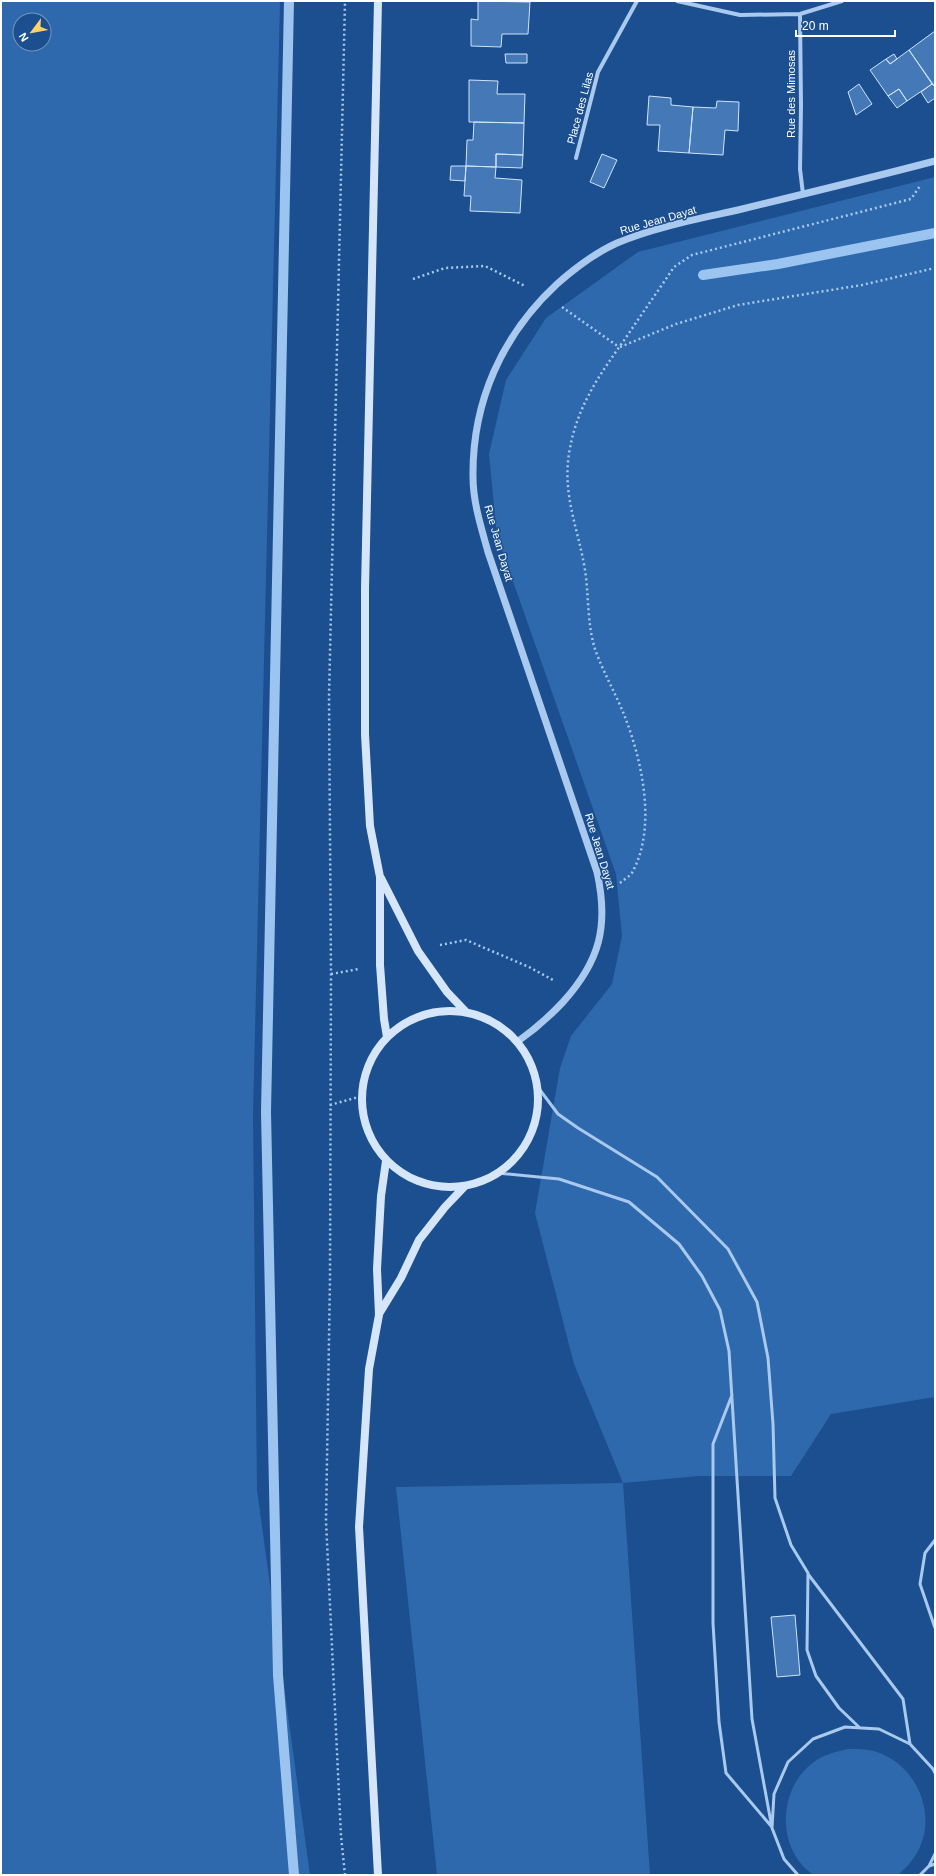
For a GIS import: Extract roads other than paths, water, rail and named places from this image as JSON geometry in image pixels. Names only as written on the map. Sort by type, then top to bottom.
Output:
[{"type":"main road","points":[[378,1],[365,604],[365,734],[370,826],[380,877],[380,965],[384,1019],[387,1037]]},
{"type":"main road","points":[[380,877],[418,951],[447,992],[466,1012]]},
{"type":"main road","points":[[442,1011],[466,1012],[492,1022],[506,1031],[517,1042],[532,1067],[537,1086],[537,1108],[532,1130],[515,1159],[497,1173],[476,1183],[465,1186],[440,1187],[417,1181],[406,1176],[386,1160],[374,1145],[366,1126],[362,1106],[362,1096],[366,1070],[378,1047],[397,1028],[418,1016],[442,1011]]},
{"type":"main road","points":[[378,1875],[359,1527],[369,1369],[378,1315],[377,1269],[381,1196],[386,1160]]},
{"type":"main road","points":[[378,1315],[401,1278],[420,1240],[445,1207],[465,1186]]},
{"type":"street","name":"Place des Lilas","points":[[576,158],[598,72],[637,1]]},
{"type":"street","points":[[677,1],[740,15],[800,14],[842,1]]},
{"type":"street","name":"Rue des Mimosas","points":[[800,14],[800,170],[803,194]]},
{"type":"street","name":"Rue Jean Dayat","points":[[517,1042],[550,1015],[572,991],[590,967],[598,946],[602,919],[602,895],[592,857],[477,516],[473,478],[474,442],[486,388],[508,342],[529,313],[575,269],[596,254],[617,243],[646,233],[935,161]]},
{"type":"lane","points":[[537,1086],[558,1114],[578,1128],[657,1176],[728,1249],[758,1302],[768,1358],[773,1424],[775,1498],[791,1545],[808,1573],[903,1699],[910,1744]]},
{"type":"lane","points":[[497,1173],[559,1179],[629,1202],[680,1244],[702,1276],[720,1310],[729,1351],[733,1393],[752,1719],[772,1828],[784,1859],[798,1875]]},
{"type":"lane","points":[[733,1393],[713,1444],[713,1623],[719,1722],[726,1773],[772,1828]]},
{"type":"lane","points":[[935,1540],[925,1553],[920,1584],[935,1628]]},
{"type":"lane","points":[[808,1573],[807,1650],[816,1676],[839,1708],[860,1728]]},
{"type":"lane","points":[[772,1828],[774,1794],[788,1762],[813,1739],[845,1728],[880,1729],[910,1744],[934,1769],[935,1773]]},
{"type":"lane","points":[[920,1875],[929,1866],[935,1854]]},
{"type":"lane","points":[[929,1866],[935,1864]]},
{"type":"waterway","points":[[289,1],[266,1112],[278,1675],[294,1875]]},
{"type":"waterway","points":[[703,275],[778,264],[935,233]]}]
